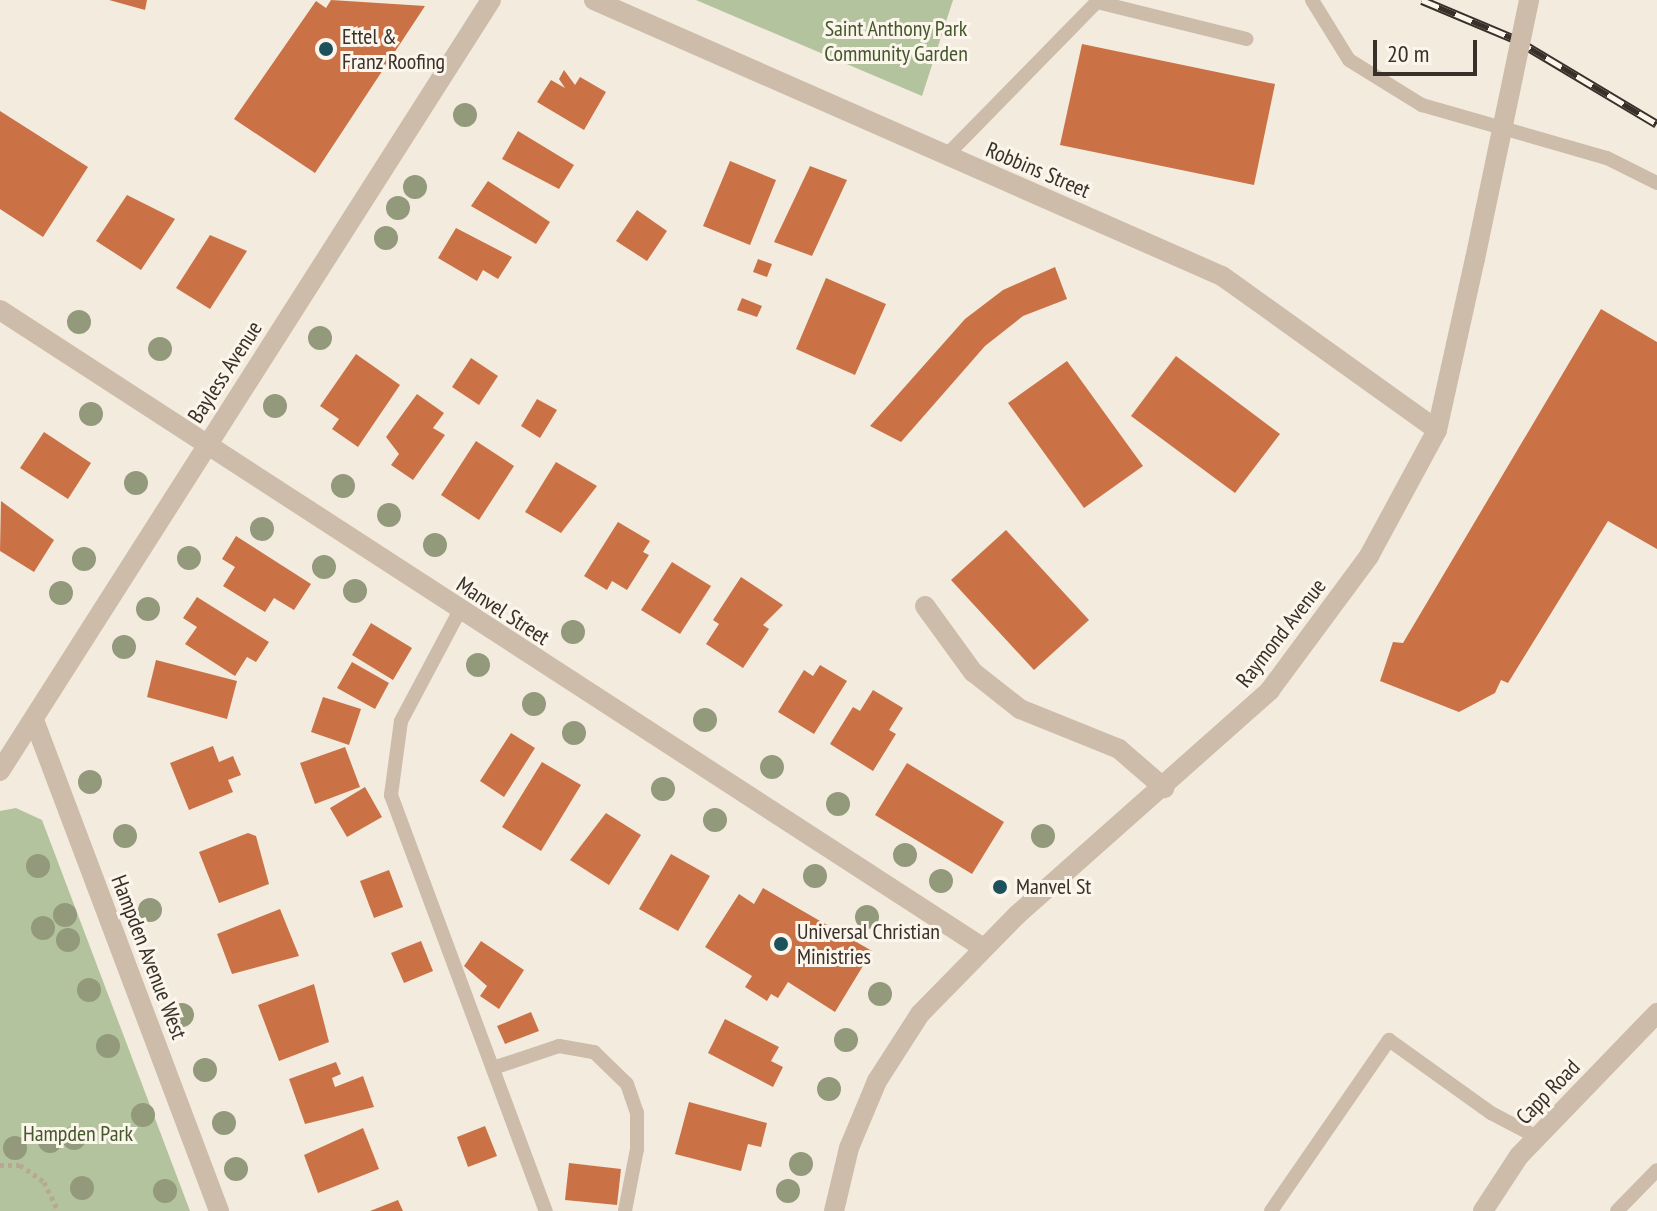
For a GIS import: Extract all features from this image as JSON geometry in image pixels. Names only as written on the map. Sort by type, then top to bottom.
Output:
[{"type":"street","name":"Bayless Avenue","points":[[0,771],[491,0]]},
{"type":"street","name":"Robbins Street","points":[[594,0],[1222,276],[1437,430]]},
{"type":"street","name":"Raymond Avenue","points":[[834,1211],[849,1148],[877,1081],[920,1014],[983,948],[1270,690],[1369,556],[1437,430],[1529,0]]},
{"type":"street","name":"Manvel Street","points":[[0,310],[459,612],[983,948]]},
{"type":"street","points":[[925,606],[973,672],[1020,709],[1119,749],[1164,788]]},
{"type":"street","name":"Hampden Avenue West","points":[[34,720],[219,1211]]},
{"type":"street","name":"Capp Road","points":[[1483,1211],[1537,1137],[1657,1013]]},
{"type":"lane","points":[[1312,0],[1349,60],[1422,105],[1607,158],[1657,183]]},
{"type":"lane","points":[[946,156],[1097,2],[1247,39]]},
{"type":"lane","points":[[459,612],[401,721],[391,795],[546,1211]]},
{"type":"lane","points":[[1271,1211],[1389,1040],[1491,1113],[1537,1137]]},
{"type":"lane","points":[[493,1068],[559,1046],[594,1052],[627,1084],[637,1113],[637,1149],[625,1211]]},
{"type":"lane","points":[[1617,1211],[1657,1170]]},
{"type":"path","points":[[0,1165],[20,1165],[44,1182],[58,1211]]},
{"type":"green space","name":"Saint Anthony Park Community Garden","points":[[696,0],[953,0],[922,96]]},
{"type":"green space","name":"Hampden Park","points":[[16,808],[42,820],[190,1211],[0,1211],[0,811]]},
{"type":"building","points":[[109,0],[147,0],[145,10]]},
{"type":"building","points":[[331,0],[425,6],[315,173],[234,119],[316,1],[326,8]]},
{"type":"building","points":[[1082,44],[1275,84],[1254,185],[1060,145]]},
{"type":"building","points":[[564,70],[575,85],[580,77],[606,92],[584,130],[537,102],[551,80],[565,88],[559,79]]},
{"type":"building","points":[[0,111],[88,167],[43,237],[0,209]]},
{"type":"building","points":[[518,131],[574,165],[559,189],[502,159]]},
{"type":"building","points":[[730,161],[776,180],[750,245],[703,226]]},
{"type":"building","points":[[810,166],[847,180],[812,256],[774,242]]},
{"type":"building","points":[[488,181],[550,222],[536,244],[471,206]]},
{"type":"building","points":[[127,195],[175,219],[141,270],[96,241]]},
{"type":"building","points":[[637,210],[667,231],[647,261],[616,241]]},
{"type":"building","points":[[456,228],[512,257],[498,279],[483,270],[477,281],[438,258]]},
{"type":"building","points":[[210,235],[247,251],[210,309],[176,288]]},
{"type":"building","points":[[758,259],[772,264],[767,277],[753,272]]},
{"type":"building","points":[[1055,267],[1067,299],[1023,316],[985,346],[901,442],[870,426],[965,319],[1003,290]]},
{"type":"building","points":[[826,278],[886,304],[855,375],[796,349]]},
{"type":"building","points":[[742,298],[762,306],[757,317],[737,310]]},
{"type":"building","points":[[1601,309],[1657,342],[1657,549],[1608,521],[1508,683],[1501,680],[1495,693],[1459,712],[1380,681],[1393,642],[1403,643]]},
{"type":"building","points":[[356,354],[400,385],[358,447],[332,429],[339,419],[320,406]]},
{"type":"building","points":[[1176,356],[1280,434],[1235,493],[1131,416]]},
{"type":"building","points":[[471,358],[498,376],[479,405],[452,387]]},
{"type":"building","points":[[1067,361],[1143,466],[1084,508],[1008,403]]},
{"type":"building","points":[[417,394],[444,413],[433,428],[445,435],[413,480],[391,465],[399,454],[386,437]]},
{"type":"building","points":[[537,399],[557,410],[540,438],[521,426]]},
{"type":"building","points":[[44,432],[91,463],[68,499],[20,468]]},
{"type":"building","points":[[476,441],[514,466],[479,520],[441,495]]},
{"type":"building","points":[[556,462],[597,486],[561,533],[525,512]]},
{"type":"building","points":[[1,501],[54,540],[34,572],[0,551]]},
{"type":"building","points":[[618,522],[650,541],[643,552],[649,555],[627,590],[612,581],[607,590],[584,576]]},
{"type":"building","points":[[1006,530],[1089,620],[1034,670],[951,580]]},
{"type":"building","points":[[236,536],[311,584],[294,610],[274,598],[265,612],[223,586],[235,567],[222,559]]},
{"type":"building","points":[[672,562],[711,586],[680,634],[641,610]]},
{"type":"building","points":[[741,577],[783,605],[763,625],[769,629],[743,668],[706,644],[719,624],[713,620]]},
{"type":"building","points":[[197,597],[269,642],[256,662],[247,657],[235,676],[185,644],[197,627],[183,618]]},
{"type":"building","points":[[371,623],[412,648],[393,680],[352,655]]},
{"type":"building","points":[[156,660],[237,681],[227,719],[147,697]]},
{"type":"building","points":[[352,662],[389,683],[375,709],[337,688]]},
{"type":"building","points":[[820,665],[847,681],[814,734],[778,712],[804,670],[813,676]]},
{"type":"building","points":[[873,690],[903,708],[889,730],[896,734],[873,771],[830,744],[853,707],[860,711]]},
{"type":"building","points":[[323,697],[361,709],[349,745],[311,732]]},
{"type":"building","points":[[511,733],[535,748],[504,797],[480,781]]},
{"type":"building","points":[[213,746],[219,762],[233,756],[241,775],[228,780],[233,792],[189,810],[170,763]]},
{"type":"building","points":[[345,747],[360,787],[315,804],[300,763]]},
{"type":"building","points":[[542,762],[581,785],[541,851],[502,827]]},
{"type":"building","points":[[907,763],[1004,822],[972,874],[875,815]]},
{"type":"building","points":[[365,787],[382,817],[347,837],[330,808]]},
{"type":"building","points":[[606,813],[641,835],[609,885],[570,860]]},
{"type":"building","points":[[248,833],[256,836],[269,884],[219,903],[199,852]]},
{"type":"building","points":[[671,854],[710,876],[678,931],[639,909]]},
{"type":"building","points":[[389,870],[403,907],[374,918],[360,881]]},
{"type":"building","points":[[763,888],[872,951],[835,1012],[788,982],[778,998],[771,994],[767,1001],[745,987],[752,976],[705,947],[739,894],[754,904]]},
{"type":"building","points":[[280,909],[299,956],[232,974],[217,934]]},
{"type":"building","points":[[421,941],[433,971],[404,983],[391,953]]},
{"type":"building","points":[[481,941],[524,970],[499,1009],[480,996],[487,986],[464,966]]},
{"type":"building","points":[[314,984],[329,1042],[279,1061],[258,1005]]},
{"type":"building","points":[[531,1012],[539,1031],[505,1044],[497,1026]]},
{"type":"building","points":[[725,1019],[779,1047],[771,1061],[783,1067],[773,1087],[708,1053]]},
{"type":"building","points":[[336,1062],[341,1074],[332,1078],[335,1087],[363,1076],[374,1107],[305,1124],[289,1079]]},
{"type":"building","points":[[689,1102],[767,1123],[761,1147],[748,1144],[741,1171],[675,1154]]},
{"type":"building","points":[[485,1126],[497,1156],[468,1167],[457,1137]]},
{"type":"building","points":[[363,1128],[379,1169],[318,1193],[304,1155]]},
{"type":"building","points":[[569,1163],[621,1169],[617,1205],[565,1200]]},
{"type":"building","points":[[398,1200],[403,1211],[370,1211]]},
{"type":"railway","points":[[1422,0],[1515,39],[1657,124]]},
{"type":"place","name":"Ettel & Franz Roofing","points":[[326,49]]},
{"type":"place","name":"Manvel St","points":[[1000,887]]},
{"type":"place","name":"Universal Christian Ministries","points":[[781,944]]}]
